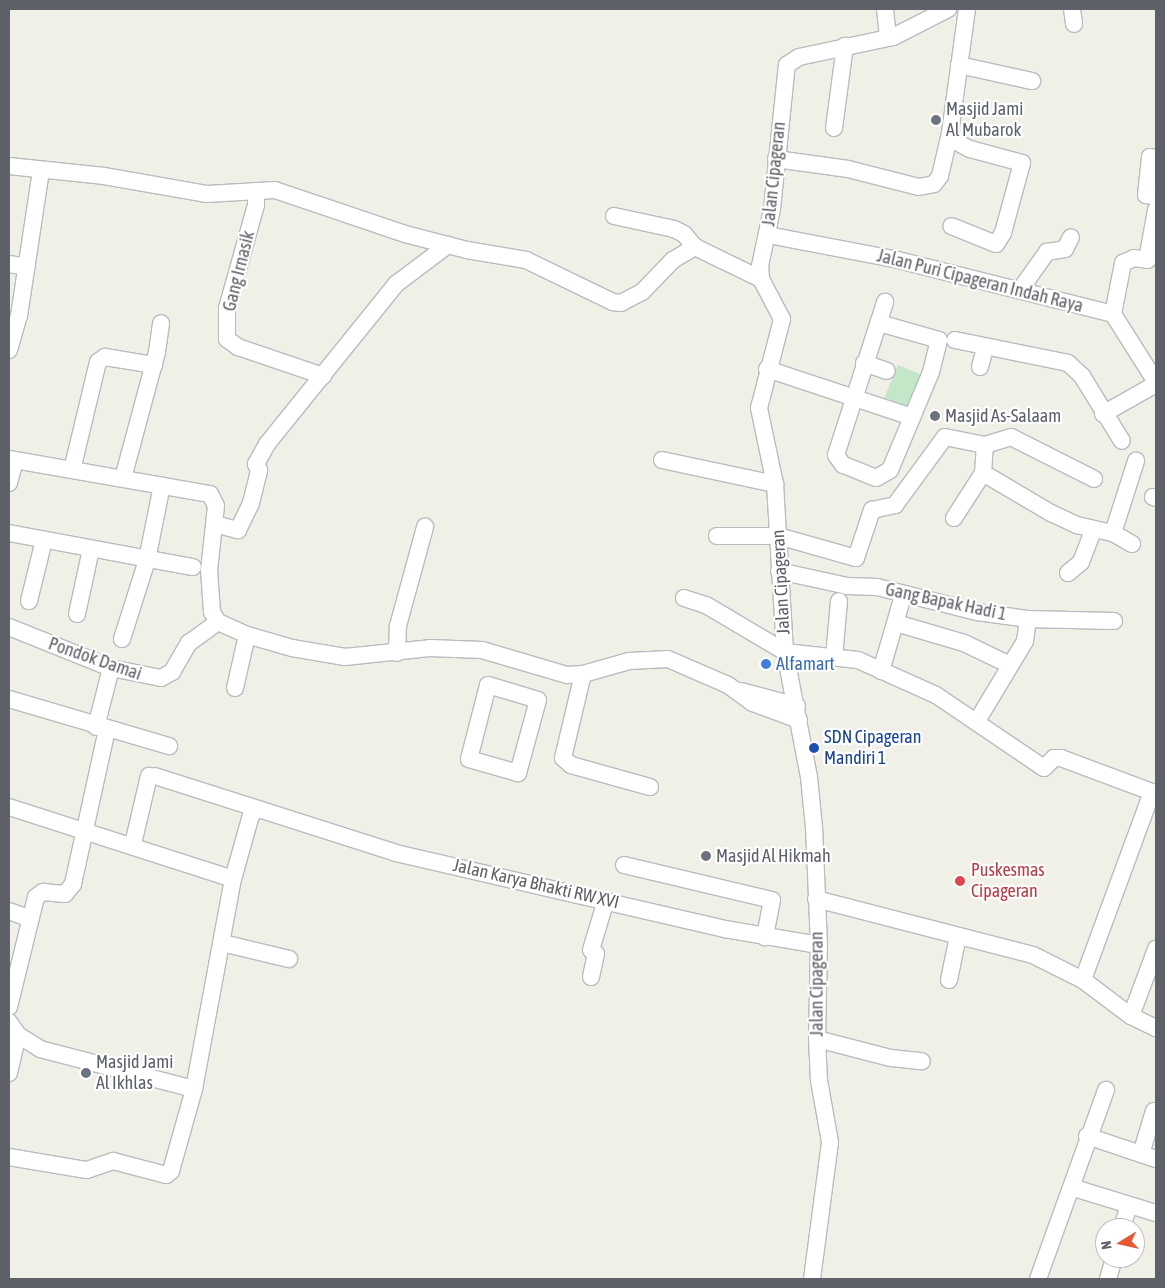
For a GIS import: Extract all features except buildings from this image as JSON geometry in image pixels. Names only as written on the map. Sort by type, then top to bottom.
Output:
[{"type":"street","points":[[885,9],[888,38]]},
{"type":"street","name":"Jalan Cipageran","points":[[812,1279],[830,1160],[817,1039],[819,946],[813,819],[798,713],[785,652],[775,484],[759,408],[767,369],[782,318],[761,279],[768,235],[787,65],[799,57],[888,38],[948,9]]},
{"type":"street","points":[[776,159],[848,169],[927,187],[940,176],[949,138],[967,9]]},
{"type":"street","points":[[834,128],[844,46]]},
{"type":"street","points":[[959,65],[1032,80]]},
{"type":"street","points":[[949,138],[970,149],[1022,163],[1003,234],[996,244],[952,226]]},
{"type":"street","points":[[1156,158],[1150,157],[1146,195],[1156,197]]},
{"type":"street","points":[[9,166],[41,171],[104,176],[207,194],[232,196],[256,191],[295,195],[448,245],[526,260],[620,303],[642,292],[673,260],[695,247]]},
{"type":"street","points":[[9,350],[27,267],[41,171]]},
{"type":"street","name":"Gang Irnasik","points":[[256,191],[256,205],[227,308],[227,339],[238,347],[323,376]]},
{"type":"street","points":[[1103,414],[1156,383],[1113,314],[1123,263],[1134,258],[1148,260],[1156,210]]},
{"type":"street","points":[[614,216],[674,229],[684,234],[695,247],[761,279]]},
{"type":"street","name":"Jalan Puri Cipageran Indah Raya","points":[[768,235],[894,259],[1113,314]]},
{"type":"street","points":[[1020,290],[1048,252],[1064,249],[1071,237]]},
{"type":"street","points":[[215,524],[238,530],[244,522],[256,487],[256,464],[267,444],[396,284],[448,245]]},
{"type":"street","points":[[9,264],[27,267]]},
{"type":"street","points":[[885,302],[851,397],[836,450],[837,461],[876,478],[890,470],[931,372],[947,340]]},
{"type":"street","points":[[123,478],[154,365],[161,323]]},
{"type":"street","points":[[879,323],[947,340],[1068,363],[1082,376],[1103,414],[1122,441]]},
{"type":"street","points":[[980,367],[985,348]]},
{"type":"street","points":[[72,470],[98,362],[105,357],[154,365]]},
{"type":"street","points":[[864,363],[887,371]]},
{"type":"street","points":[[767,369],[912,417]]},
{"type":"street","points":[[717,536],[778,536],[856,558],[872,510],[895,505],[942,439],[984,445],[1011,437],[1094,480]]},
{"type":"street","points":[[954,518],[983,473],[984,445]]},
{"type":"street","points":[[9,483],[12,460],[210,494],[216,506],[209,570],[210,604],[218,622],[247,634],[317,654],[345,657],[452,647],[482,650],[553,673],[583,674],[630,660],[668,659],[738,691],[750,691],[798,713]]},
{"type":"street","points":[[662,460],[775,484]]},
{"type":"street","points":[[1113,533],[1136,461]]},
{"type":"street","points":[[983,473],[1051,513],[1093,530],[1113,533],[1132,544]]},
{"type":"street","points":[[122,639],[147,560],[162,485]]},
{"type":"street","points":[[397,653],[398,626],[425,527]]},
{"type":"street","points":[[1068,573],[1081,562],[1093,530]]},
{"type":"street","points":[[9,533],[193,567]]},
{"type":"street","points":[[29,601],[44,540]]},
{"type":"street","points":[[77,614],[91,549]]},
{"type":"street","name":"Gang Bapak Hadi 1","points":[[779,571],[847,586],[877,587],[977,612],[1027,627],[1114,621]]},
{"type":"street","points":[[684,598],[706,605],[785,652],[858,660],[936,695],[1044,768],[1054,758],[1061,758],[1152,792],[1083,980]]},
{"type":"street","points":[[881,671],[902,599]]},
{"type":"street","points":[[834,657],[840,601]]},
{"type":"street","name":"Pondok Damai","points":[[9,628],[111,668],[161,678],[172,672],[189,643],[218,622]]},
{"type":"street","points":[[896,624],[964,643],[1010,665]]},
{"type":"street","points":[[977,721],[1010,665],[1027,627]]},
{"type":"street","points":[[235,688],[247,634]]},
{"type":"street","points":[[519,691],[530,666]]},
{"type":"street","points":[[9,1007],[38,894],[61,895],[71,889],[111,668]]},
{"type":"street","points":[[583,674],[562,758],[571,765],[650,787]]},
{"type":"street","points":[[491,684],[519,691],[537,697],[539,704],[521,770],[514,774],[472,762],[469,755],[486,687],[491,684]]},
{"type":"street","points":[[9,699],[101,728],[169,746]]},
{"type":"street","name":"Jalan Karya Bhakti RW XVI","points":[[133,844],[152,776],[222,795],[256,810],[396,853],[764,937],[819,946]]},
{"type":"street","points":[[9,806],[133,844],[233,879]]},
{"type":"street","points":[[9,1157],[87,1170],[113,1161],[166,1174],[171,1171],[194,1089],[233,879],[251,815],[256,810]]},
{"type":"street","points":[[624,865],[772,900],[764,937]]},
{"type":"street","points":[[816,899],[1033,955],[1083,980],[1132,1016],[1156,1028]]},
{"type":"street","points":[[591,977],[596,954],[591,950],[606,900]]},
{"type":"street","points":[[9,911],[31,918]]},
{"type":"street","points":[[949,980],[958,936]]},
{"type":"street","points":[[222,942],[289,959]]},
{"type":"street","points":[[1132,1016],[1156,949]]},
{"type":"street","points":[[9,1022],[18,1036],[40,1049],[194,1089]]},
{"type":"street","points":[[9,1073],[18,1036]]},
{"type":"street","points":[[817,1039],[891,1058],[922,1061]]},
{"type":"street","points":[[1041,1278],[1074,1188],[1073,1176],[1106,1090]]},
{"type":"street","points":[[1087,1136],[1149,1156],[1154,1111]]},
{"type":"street","points":[[1074,1188],[1156,1213]]},
{"type":"street","points":[[1125,1218],[1129,1205]]},
{"type":"green space","points":[[898,365],[925,376],[911,412],[882,403]]},
{"type":"place","name":"Masjid Jami Al Mubarok","points":[[936,120]]},
{"type":"place","name":"Masjid As-Salaam","points":[[935,416]]},
{"type":"place","name":"Alfamart","points":[[766,664]]},
{"type":"place","name":"SDN Cipageran Mandiri 1","points":[[814,748]]},
{"type":"place","name":"Masjid Al Hikmah","points":[[706,856]]},
{"type":"place","name":"Puskesmas Cipageran","points":[[960,881]]},
{"type":"place","name":"Masjid Jami Al Ikhlas","points":[[86,1073]]}]
